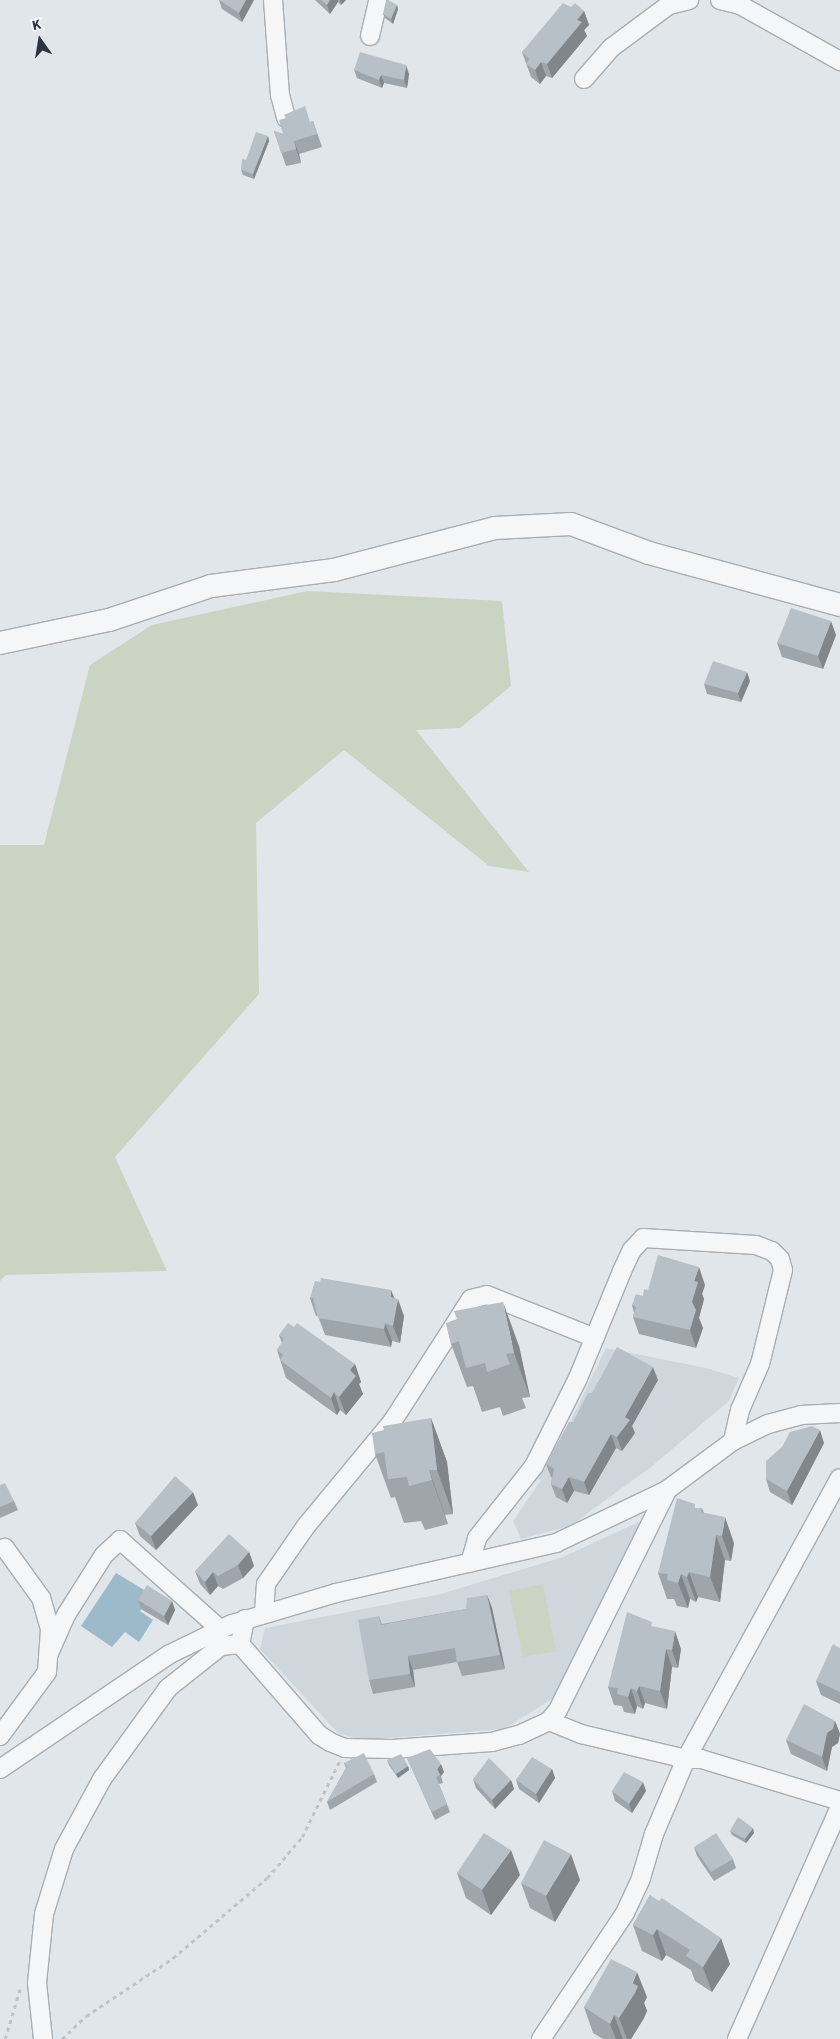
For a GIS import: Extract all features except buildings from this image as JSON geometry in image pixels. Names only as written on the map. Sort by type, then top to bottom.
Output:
[{"type":"street","points":[[272,0],[280,95],[286,118]]},
{"type":"street","points":[[370,36],[378,0]]},
{"type":"street","points":[[584,79],[611,48],[669,5],[689,0]]},
{"type":"street","points":[[720,0],[740,5],[840,61]]},
{"type":"street","points":[[0,643],[109,620],[211,586],[334,570],[495,528],[571,524],[649,553],[840,606]]},
{"type":"street","points":[[470,1563],[477,1538],[534,1466],[595,1338],[632,1250],[643,1238],[756,1245],[772,1251],[780,1259],[783,1270],[760,1364],[740,1410],[733,1441]]},
{"type":"street","points":[[264,1612],[266,1584],[306,1526],[392,1422],[471,1299],[487,1295],[595,1338]]},
{"type":"street","points":[[1,1768],[170,1654],[220,1629],[264,1612],[556,1543],[667,1490],[733,1441],[768,1424],[802,1415],[840,1413]]},
{"type":"street","points":[[541,2039],[625,1913],[642,1878],[654,1834],[686,1759],[840,1478]]},
{"type":"street","points":[[240,1644],[319,1735],[346,1748],[392,1749],[492,1742],[519,1735],[549,1721],[636,1557],[667,1490]]},
{"type":"street","points":[[49,1653],[66,1615],[94,1570],[104,1555],[120,1540],[220,1629]]},
{"type":"street","points":[[0,1736],[48,1672],[50,1629],[40,1598],[4,1548]]},
{"type":"street","points":[[240,1644],[245,1619]]},
{"type":"street","points":[[43,2039],[38,1970],[44,1914],[64,1850],[102,1779],[168,1688],[221,1646],[240,1644]]},
{"type":"street","points":[[549,1721],[581,1734],[686,1759],[701,1759],[840,1801]]},
{"type":"street","points":[[736,2039],[840,1807]]},
{"type":"path","points":[[62,2039],[86,2016],[173,1958],[267,1878],[302,1838],[324,1797],[346,1748]]},
{"type":"path","points":[[4,2039],[22,1984],[38,1970]]},
{"type":"shaded area","points":[[606,1348],[706,1368],[739,1378],[729,1401],[651,1467],[570,1526],[521,1539],[513,1521],[541,1480],[536,1478],[564,1435]]},
{"type":"shaded area","points":[[641,1521],[638,1546],[552,1699],[504,1729],[361,1740],[338,1733],[260,1649],[265,1628],[441,1594],[563,1557]]},
{"type":"green space","points":[[307,591],[502,601],[511,686],[460,728],[416,730],[529,872],[489,866],[344,750],[256,823],[259,994],[115,1157],[167,1271],[6,1275],[0,1281],[0,845],[44,845],[90,665],[152,625]]},
{"type":"green space","points":[[543,1584],[556,1651],[523,1657],[509,1591]]},
{"type":"water","points":[[116,1573],[151,1594],[140,1611],[153,1620],[139,1642],[125,1632],[112,1647],[81,1626]]}]
